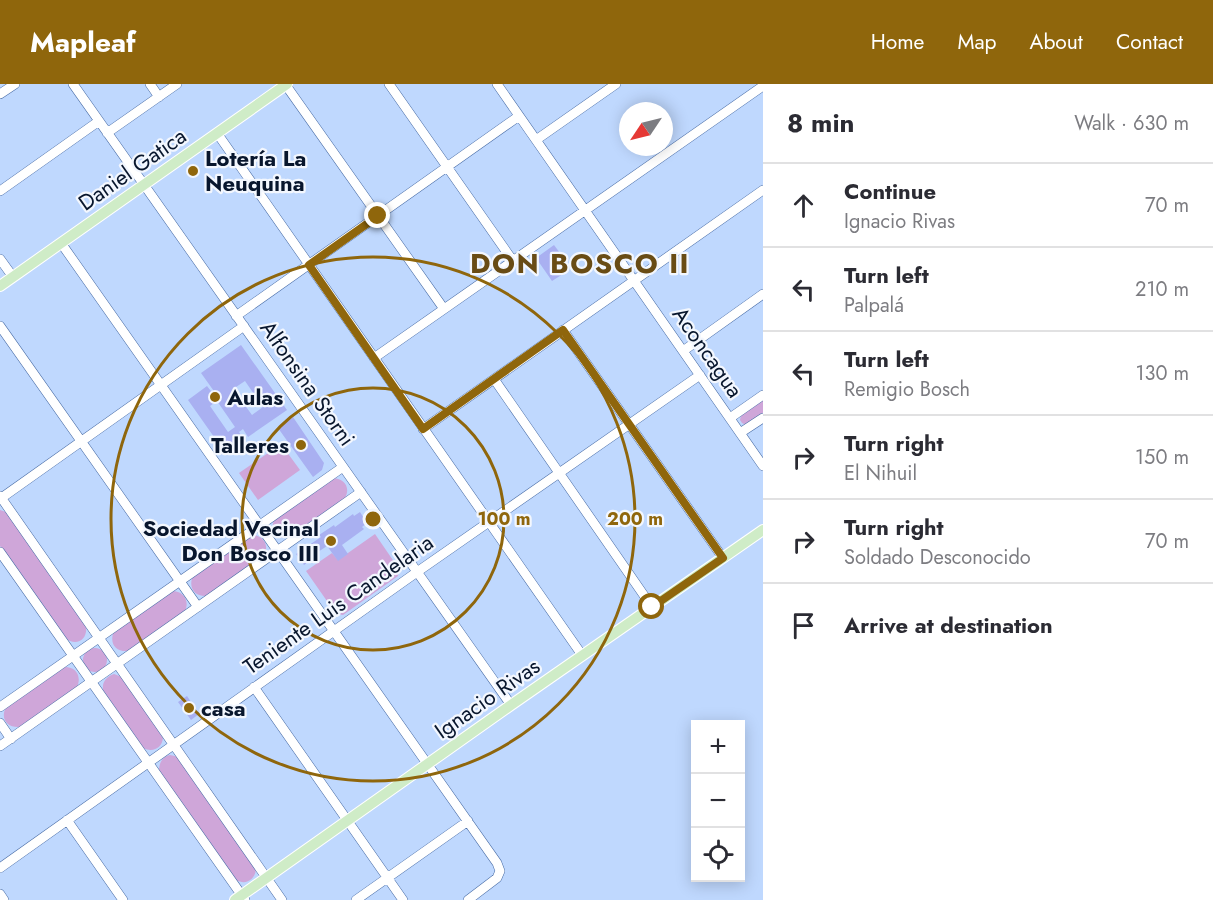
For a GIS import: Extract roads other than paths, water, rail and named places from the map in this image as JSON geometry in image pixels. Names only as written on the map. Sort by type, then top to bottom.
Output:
[{"type":"main road","name":"Daniel Gatica","points":[[0,286],[286,84]]},
{"type":"main road","name":"Ignacio Rivas","points":[[241,898],[267,877],[763,530]]},
{"type":"street","points":[[0,94],[15,84]]},
{"type":"street","name":"Alfonsina Storni","points":[[73,84],[511,705]]},
{"type":"street","points":[[150,84],[159,97]]},
{"type":"street","points":[[107,133],[177,84]]},
{"type":"street","points":[[286,84],[444,309]]},
{"type":"street","points":[[389,84],[513,261]]},
{"type":"street","name":"Aconcagua","points":[[497,84],[763,465]]},
{"type":"street","points":[[536,140],[616,84]]},
{"type":"street","points":[[374,358],[763,85]]},
{"type":"street","points":[[236,316],[519,116]]},
{"type":"street","points":[[0,191],[99,121]]},
{"type":"street","points":[[217,133],[582,655]]},
{"type":"street","points":[[423,429],[763,190]]},
{"type":"street","points":[[61,243],[497,863],[500,871],[497,878],[468,900]]},
{"type":"street","points":[[0,258],[13,277]]},
{"type":"street","points":[[683,351],[763,294]]},
{"type":"street","points":[[0,326],[198,607]]},
{"type":"street","points":[[244,326],[0,498],[282,900]]},
{"type":"street","points":[[563,330],[723,558]]},
{"type":"street","name":"Teniente Luis Candelaria","points":[[0,868],[334,630],[700,375]]},
{"type":"street","points":[[494,379],[652,607]]},
{"type":"street","points":[[730,418],[763,395]]},
{"type":"street","points":[[741,433],[763,418]]},
{"type":"street","points":[[0,707],[343,467]]},
{"type":"street","points":[[0,746],[361,492]]},
{"type":"street","points":[[0,552],[241,898]]},
{"type":"street","points":[[254,687],[403,900]]},
{"type":"street","points":[[0,723],[11,739]]},
{"type":"street","points":[[67,820],[123,900]]},
{"type":"street","points":[[356,900],[468,821]]},
{"type":"street","points":[[0,894],[4,900]]},
{"type":"place","name":"Lotería La Neuquina","points":[[193,171]]},
{"type":"place","name":"Aulas","points":[[215,397]]},
{"type":"place","name":"Talleres","points":[[301,445]]},
{"type":"place","name":"Sociedad Vecinal Don Bosco III","points":[[331,541]]},
{"type":"place","name":"casa","points":[[189,708]]},
{"type":"district","name":"DON BOSCO II","points":[[580,263]]}]
